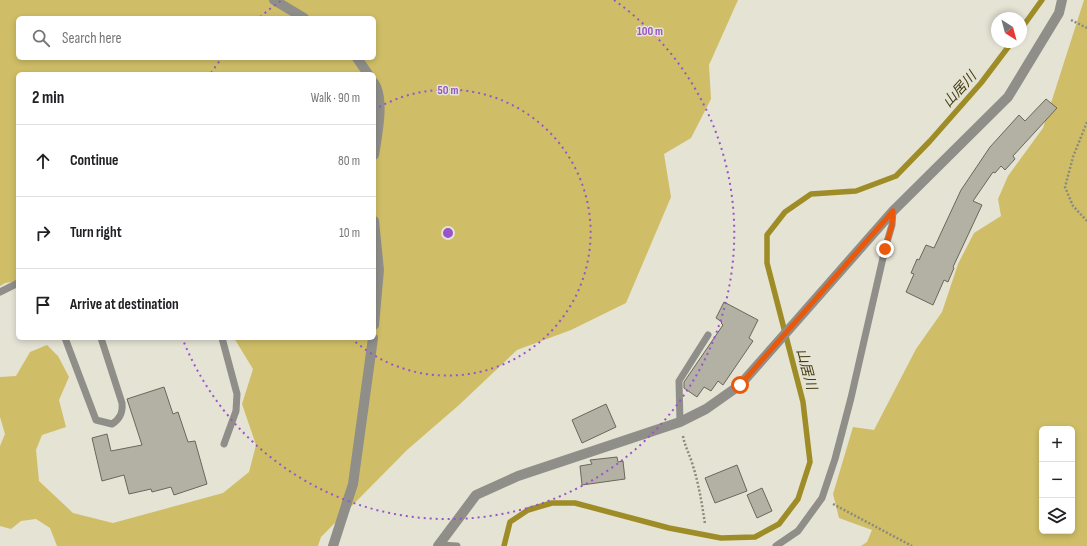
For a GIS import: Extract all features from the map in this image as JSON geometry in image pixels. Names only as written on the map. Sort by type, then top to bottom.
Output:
[{"type":"street","points":[[274,0],[301,16]]},
{"type":"street","points":[[438,545],[476,495],[518,476],[680,422],[706,409],[740,385],[893,211],[1008,97],[1059,13],[1062,0]]},
{"type":"street","points":[[358,60],[367,72]]},
{"type":"street","points":[[376,86],[380,115],[376,142]]},
{"type":"street","points":[[376,241],[379,270],[376,303]]},
{"type":"street","points":[[333,546],[353,484],[373,340]]},
{"type":"lane","points":[[776,546],[798,531],[822,498],[835,459],[851,398],[885,249],[892,225],[893,211]]},
{"type":"lane","points":[[0,292],[16,284]]},
{"type":"lane","points":[[680,422],[679,381],[708,335]]},
{"type":"lane","points":[[66,340],[96,420],[112,424],[119,420],[122,411],[122,403],[102,340]]},
{"type":"lane","points":[[223,340],[237,394],[236,411],[224,444]]},
{"type":"lane","points":[[438,545],[457,546]]},
{"type":"path","points":[[1087,122],[1064,187],[1073,206],[1087,221]]},
{"type":"path","points":[[680,422],[684,444],[693,465],[702,501],[705,524]]},
{"type":"path","points":[[822,498],[912,546]]},
{"type":"shaded area","points":[[0,0],[738,0],[709,65],[711,99],[691,138],[664,154],[671,197],[626,303],[571,330],[517,350],[459,405],[407,450],[321,537],[318,546],[57,546],[50,528],[36,519],[21,521],[11,529],[0,526],[0,446],[5,434],[0,417],[0,377],[16,376],[30,352],[47,345],[58,356],[69,377],[59,400],[66,427],[42,435],[36,450],[39,481],[73,513],[113,523],[223,493],[249,472],[256,445],[242,404],[253,369],[235,340],[376,340],[376,72],[16,72],[16,281],[5,283],[0,286]]},
{"type":"shaded area","points":[[1084,0],[1087,0],[1087,546],[861,546],[867,542],[872,530],[839,518],[833,494],[853,427],[874,430],[916,349],[942,312],[958,264],[974,233],[1001,216],[998,199],[1008,176],[1043,128]]},
{"type":"building","points":[[1046,99],[1057,108],[1013,156],[1015,159],[1005,170],[1001,166],[995,173],[993,172],[973,201],[982,205],[953,267],[954,268],[948,282],[944,280],[933,305],[906,292],[914,274],[911,273],[917,259],[919,260],[926,245],[934,248],[961,190],[990,147],[1019,115],[1025,121]]},
{"type":"building","points":[[724,302],[758,320],[749,338],[753,341],[723,385],[718,381],[711,391],[704,387],[697,397],[684,388],[684,382],[723,325],[721,323],[722,322],[716,318]]},
{"type":"building","points":[[164,387],[173,414],[178,412],[188,442],[195,441],[207,484],[174,495],[171,487],[152,492],[151,489],[129,494],[124,475],[102,481],[92,438],[107,434],[111,451],[142,445],[127,399]]},
{"type":"building","points":[[606,404],[616,427],[582,443],[572,420]]},
{"type":"building","points":[[617,457],[618,462],[623,461],[625,479],[582,485],[580,466],[592,464],[590,460]]},
{"type":"building","points":[[737,465],[747,491],[715,503],[705,478]]},
{"type":"building","points":[[762,488],[772,511],[757,518],[747,495]]},
{"type":"waterway","name":"山居川","points":[[1027,21],[1042,0]]},
{"type":"waterway","name":"山居川","points":[[504,546],[510,522],[528,510],[552,503],[575,503],[669,528],[721,538],[755,537],[779,524],[798,499],[810,462],[803,402],[767,263],[767,235],[785,212],[811,194],[856,191],[896,176],[930,141],[981,83],[1007,48]]},
{"type":"route","points":[[740,385],[893,211],[892,225],[885,249]]}]
